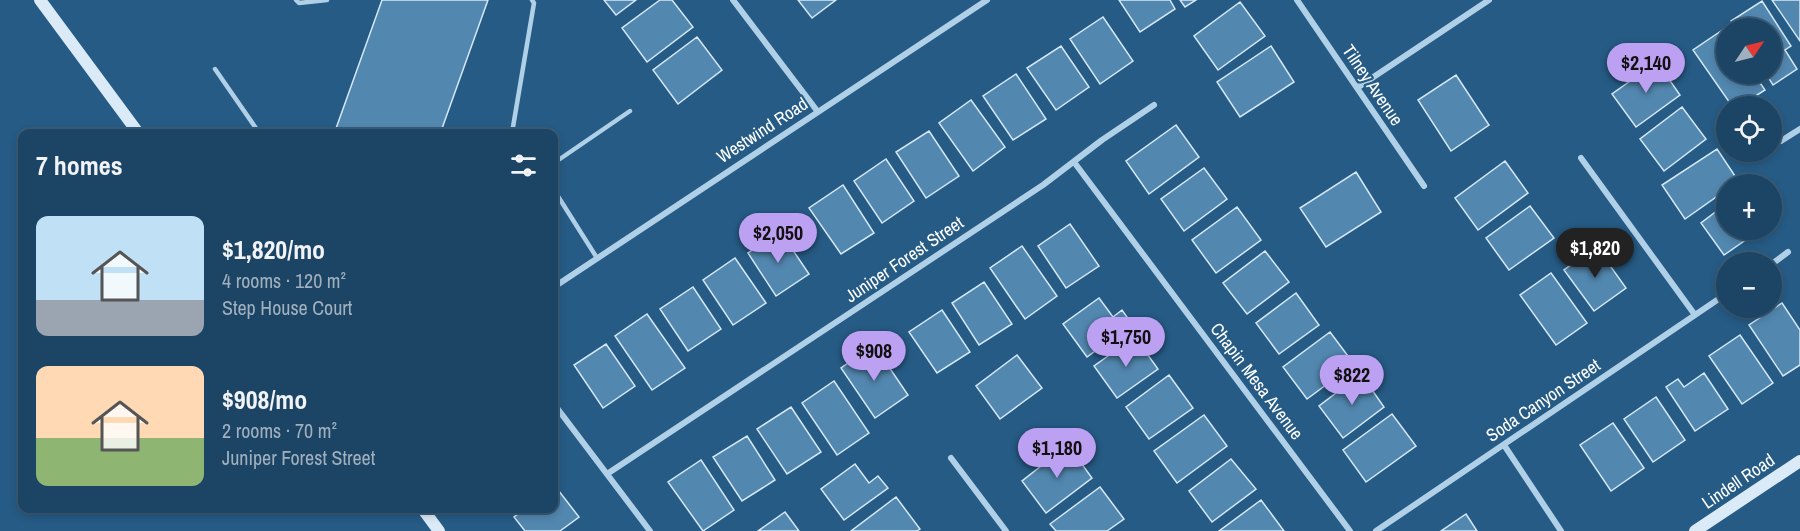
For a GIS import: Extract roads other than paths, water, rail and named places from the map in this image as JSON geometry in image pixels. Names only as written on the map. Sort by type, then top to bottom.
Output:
[{"type":"street","points":[[40,0],[135,129]]},
{"type":"street","points":[[733,0],[818,112]]},
{"type":"street","name":"Westwind Road","points":[[558,284],[987,0]]},
{"type":"street","name":"Tilney Avenue","points":[[1297,0],[1424,186]]},
{"type":"street","points":[[1357,88],[1489,0]]},
{"type":"street","name":"Juniper Forest Street","points":[[607,474],[1043,185],[1154,105]]},
{"type":"street","points":[[1782,140],[1800,129]]},
{"type":"street","points":[[1581,158],[1695,315]]},
{"type":"street","name":"Chapin Mesa Avenue","points":[[1074,162],[1350,531]]},
{"type":"street","points":[[1782,256],[1788,252]]},
{"type":"street","name":"Soda Canyon Street","points":[[1376,531],[1716,301]]},
{"type":"street","points":[[558,411],[650,531]]},
{"type":"street","points":[[1504,445],[1561,531]]},
{"type":"street","points":[[951,458],[1006,531]]},
{"type":"street","name":"Lindell Road","points":[[1695,531],[1800,461]]},
{"type":"street","points":[[426,513],[439,531]]},
{"type":"lane","points":[[296,0],[299,3],[327,0]]},
{"type":"lane","points":[[514,129],[534,3],[532,0]]},
{"type":"lane","points":[[215,69],[257,129]]},
{"type":"lane","points":[[558,160],[630,111]]},
{"type":"lane","points":[[558,196],[597,258]]}]
